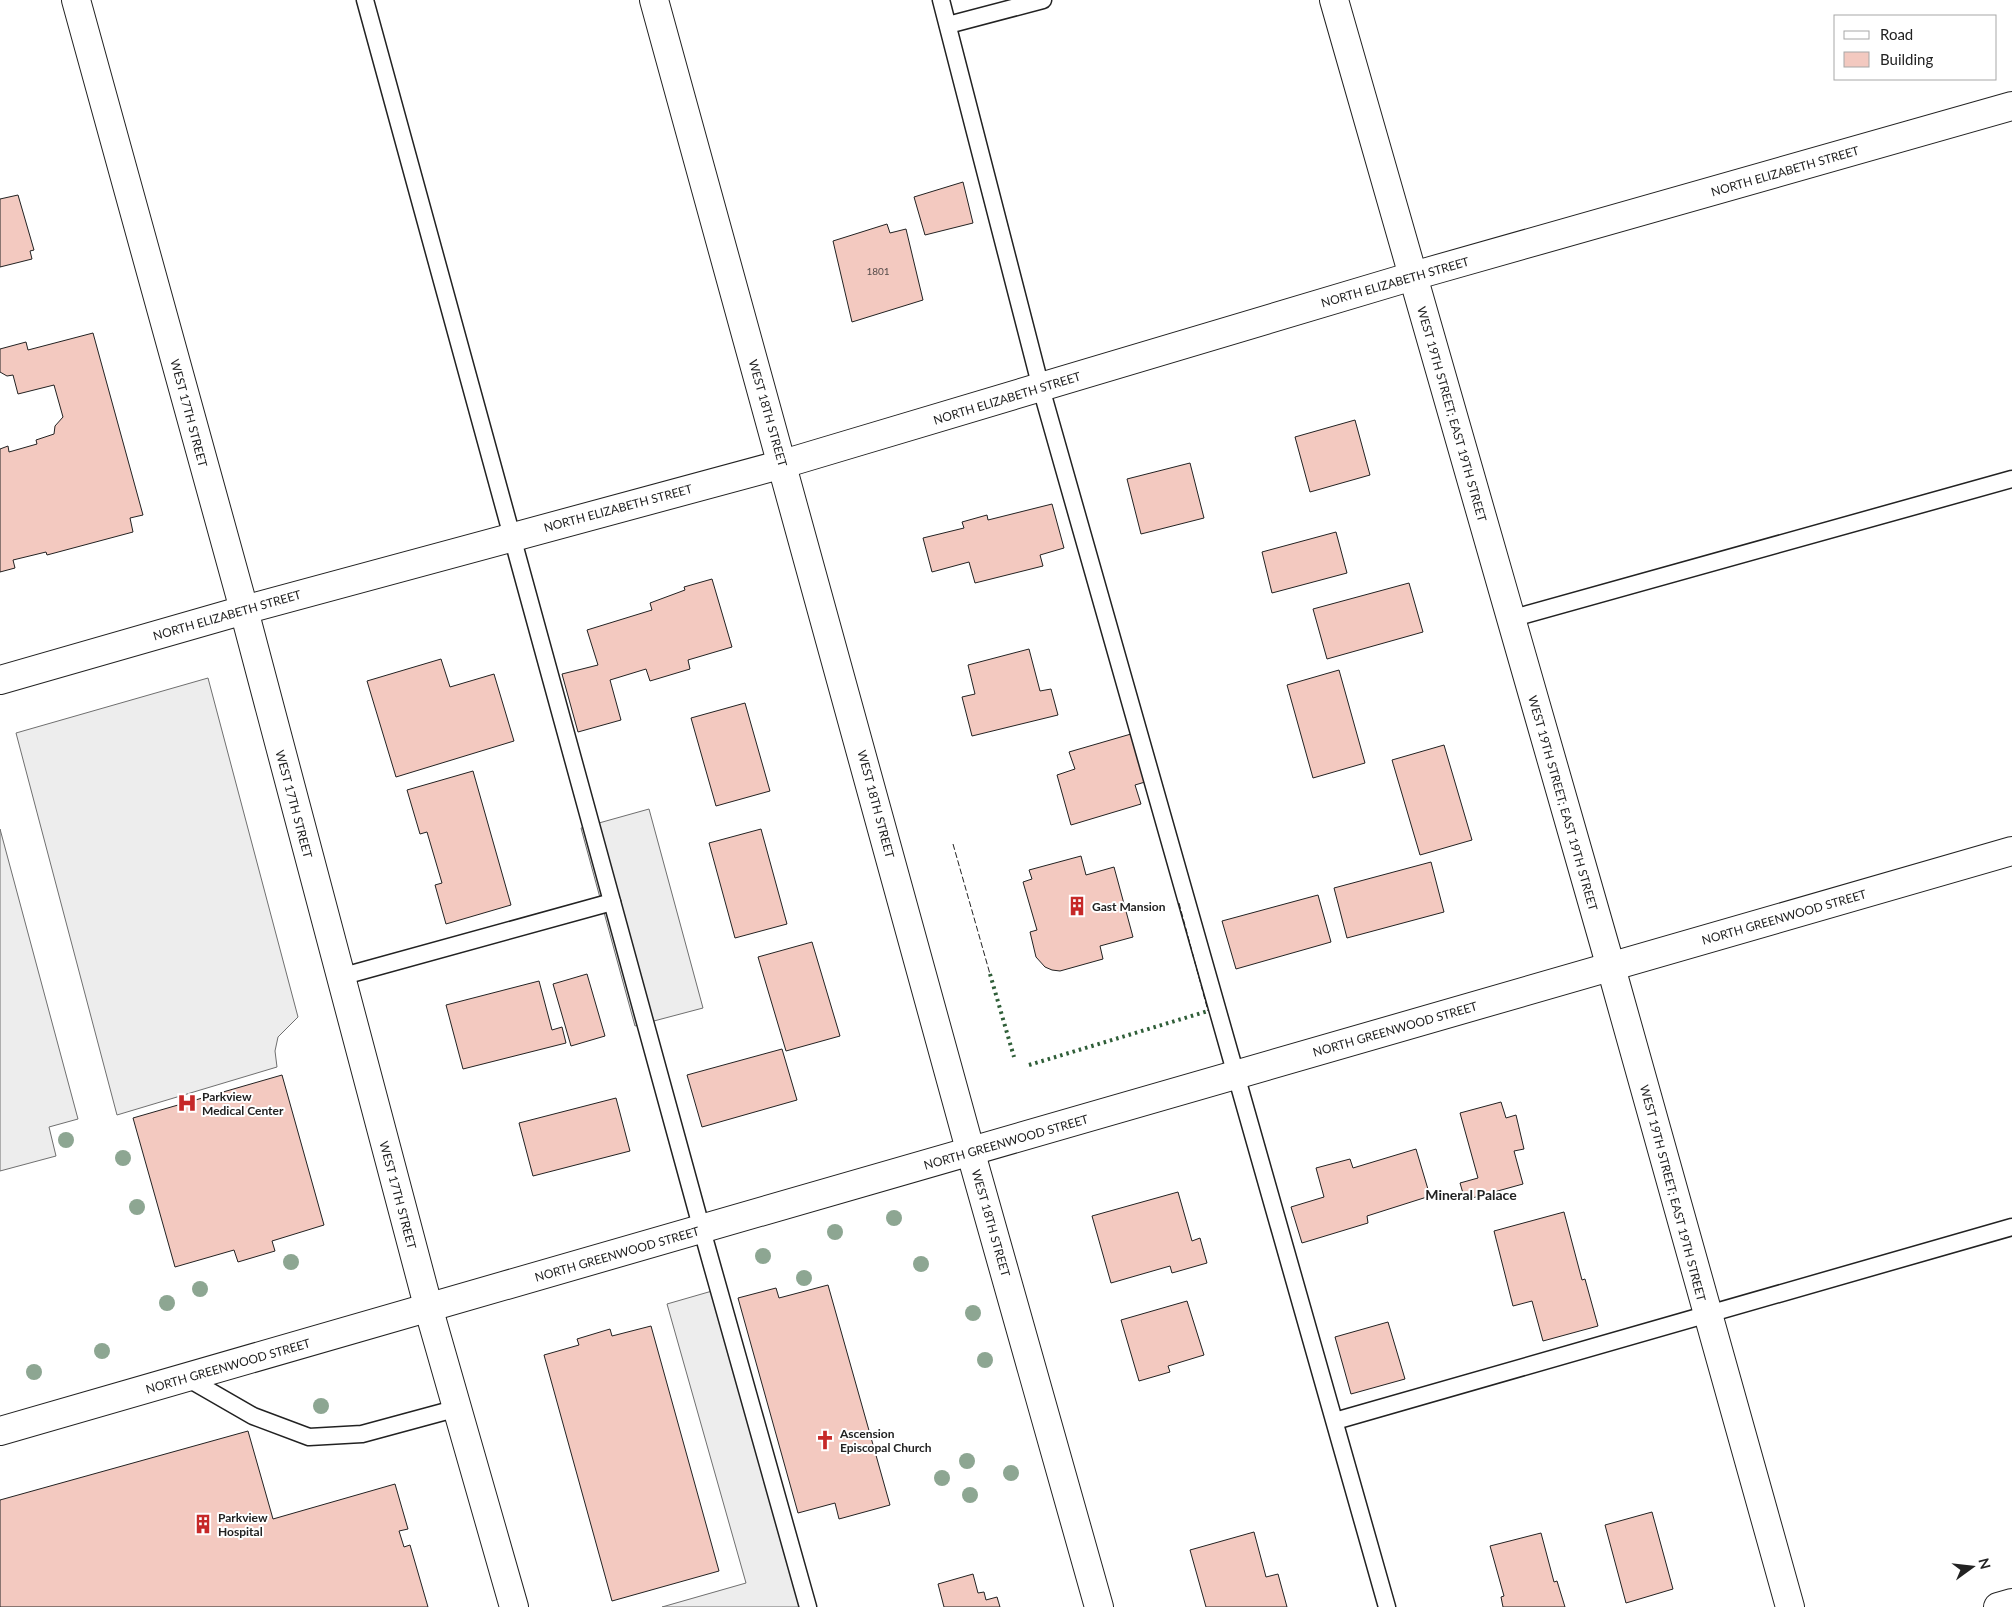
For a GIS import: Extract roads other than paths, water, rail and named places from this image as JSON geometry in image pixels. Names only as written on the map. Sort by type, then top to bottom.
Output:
[{"type":"street","name":"WEST 17TH STREET","points":[[76,0],[244,610],[429,1308],[514,1607]]},
{"type":"street","name":"WEST 18TH STREET","points":[[654,0],[971,1152],[1099,1607]]},
{"type":"street","name":"WEST 19TH STREET; EAST 19TH STREET","points":[[1334,0],[1610,967],[1790,1607]]},
{"type":"street","name":"NORTH ELIZABETH STREET","points":[[0,680],[244,610],[782,464],[1413,276],[2012,106]]},
{"type":"street","name":"NORTH GREENWOOD STREET","points":[[0,1431],[702,1230],[2012,850]]},
{"type":"street","points":[[1998,1607],[2012,1603]]},
{"type":"lane","points":[[365,0],[702,1230],[808,1607]]},
{"type":"lane","points":[[941,0],[1041,388],[1387,1607]]},
{"type":"lane","points":[[948,25],[1044,0]]},
{"type":"lane","points":[[1510,619],[2012,479]]},
{"type":"lane","points":[[340,977],[612,902]]},
{"type":"lane","points":[[1335,1421],[2012,1227]]},
{"type":"lane","points":[[187,1378],[253,1416],[309,1437],[362,1434],[458,1408]]},
{"type":"place","name":"Gast Mansion","points":[[1077,906]]},
{"type":"place","name":"Parkview Medical Center","points":[[187,1103]]},
{"type":"place","name":"Ascension Episcopal Church","points":[[825,1440]]},
{"type":"place","name":"Parkview Hospital","points":[[203,1524]]},
{"type":"district","name":"Mineral Palace","points":[[1471,1194]]}]
